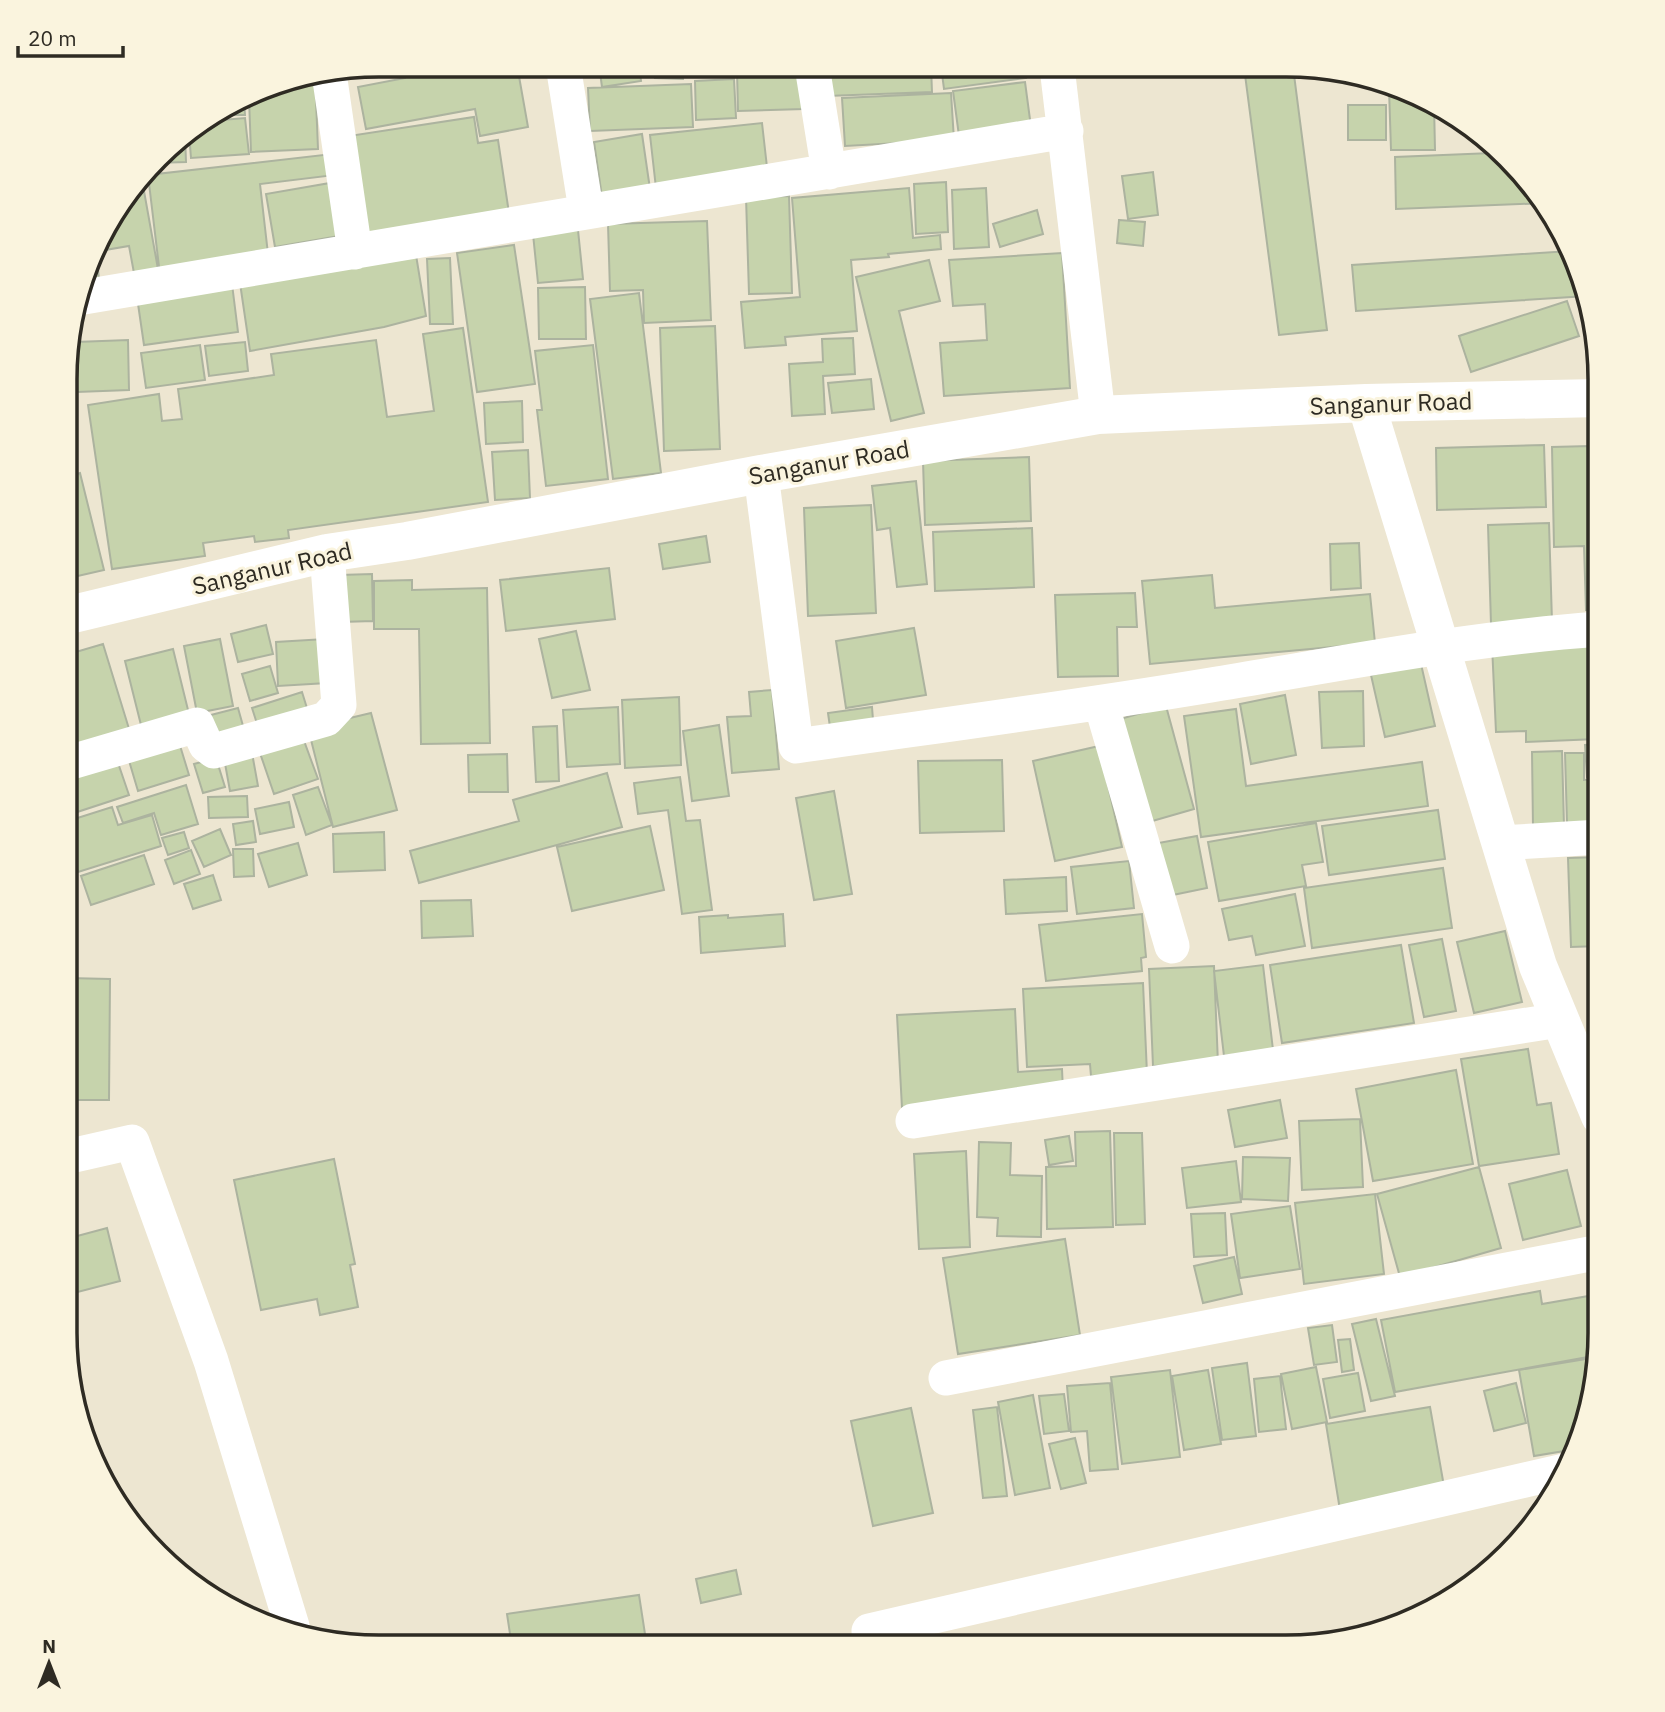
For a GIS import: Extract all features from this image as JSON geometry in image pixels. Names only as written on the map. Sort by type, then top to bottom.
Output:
[{"type":"main road","name":"Sanganur Road","points":[[77,613],[327,553],[407,541],[761,474],[1098,415],[1366,403],[1588,398]]},
{"type":"main road","points":[[1366,403],[1538,967],[1588,1087]]},
{"type":"street","points":[[565,77],[586,211]]},
{"type":"street","points":[[814,77],[829,172]]},
{"type":"street","points":[[1058,77],[1098,415]]},
{"type":"street","points":[[330,81],[355,252]]},
{"type":"street","points":[[88,296],[1066,131]]},
{"type":"street","points":[[761,474],[796,746],[1101,704],[1440,647],[1588,630]]},
{"type":"street","points":[[77,760],[197,725],[206,744],[214,751],[326,719],[339,705],[327,553]]},
{"type":"street","points":[[1101,704],[1172,946]]},
{"type":"street","points":[[1500,843],[1588,838]]},
{"type":"street","points":[[913,1121],[1560,1020]]},
{"type":"street","points":[[77,1154],[132,1142],[211,1361],[291,1622]]},
{"type":"street","points":[[946,1378],[1588,1254]]},
{"type":"street","points":[[869,1630],[1553,1473]]},
{"type":"building","points":[[519,77],[528,127],[480,136],[475,109],[366,129],[358,87],[405,78]]},
{"type":"building","points":[[601,77],[640,77],[641,81],[602,87]]},
{"type":"building","points":[[655,77],[683,77],[683,79]]},
{"type":"building","points":[[737,77],[803,77],[804,109],[738,111]]},
{"type":"building","points":[[826,77],[931,77],[932,92],[827,96]]},
{"type":"building","points":[[942,77],[1026,78],[944,89]]},
{"type":"building","points":[[1245,77],[1294,77],[1327,330],[1279,335]]},
{"type":"building","points":[[734,79],[736,118],[696,120],[695,81]]},
{"type":"building","points":[[1025,82],[1031,127],[959,136],[953,91]]},
{"type":"building","points":[[315,84],[318,149],[251,152],[249,107],[282,93]]},
{"type":"building","points":[[691,84],[693,127],[590,131],[588,88]]},
{"type":"building","points":[[951,93],[954,140],[845,146],[842,98]]},
{"type":"building","points":[[1389,95],[1434,116],[1435,150],[1391,150]]},
{"type":"building","points":[[1348,105],[1386,105],[1386,140],[1348,140]]},
{"type":"building","points":[[245,109],[245,115],[232,115]]},
{"type":"building","points":[[474,117],[478,143],[498,140],[509,213],[363,234],[349,136]]},
{"type":"building","points":[[245,118],[249,154],[191,158],[190,143],[224,120]]},
{"type":"building","points":[[762,123],[768,176],[656,188],[650,135]]},
{"type":"building","points":[[642,134],[650,189],[602,197],[594,142]]},
{"type":"building","points":[[185,147],[186,162],[169,163]]},
{"type":"building","points":[[1486,153],[1532,204],[1396,209],[1395,157]]},
{"type":"building","points":[[332,154],[335,175],[260,184],[268,254],[160,275],[149,183],[158,174]]},
{"type":"building","points":[[1153,172],[1158,215],[1128,219],[1122,176]]},
{"type":"building","points":[[946,182],[948,232],[916,234],[914,184]]},
{"type":"building","points":[[330,183],[339,236],[275,247],[266,194]]},
{"type":"building","points":[[909,188],[913,238],[940,235],[941,249],[851,260],[857,331],[785,337],[786,345],[745,348],[741,302],[800,297],[792,198]]},
{"type":"building","points":[[986,188],[989,247],[954,249],[952,190]]},
{"type":"building","points":[[144,190],[158,269],[134,273],[129,246],[106,250],[117,228]]},
{"type":"building","points":[[789,196],[792,293],[749,294],[746,197]]},
{"type":"building","points":[[1037,210],[1043,234],[1000,247],[993,224]]},
{"type":"building","points":[[1119,220],[1145,222],[1143,246],[1117,243]]},
{"type":"building","points":[[707,221],[711,320],[644,323],[643,290],[610,291],[608,224]]},
{"type":"building","points":[[578,230],[583,279],[538,283],[533,234]]},
{"type":"building","points":[[514,245],[535,384],[477,392],[457,253]]},
{"type":"building","points":[[1560,252],[1577,297],[1356,311],[1352,265]]},
{"type":"building","points":[[1062,253],[1070,388],[944,396],[940,343],[987,340],[985,304],[953,306],[949,260]]},
{"type":"building","points":[[416,255],[426,316],[384,327],[250,351],[240,283]]},
{"type":"building","points":[[450,258],[453,324],[430,324],[427,259]]},
{"type":"building","points":[[929,260],[940,301],[899,311],[924,413],[891,421],[856,277]]},
{"type":"building","points":[[232,284],[238,332],[144,345],[137,297]]},
{"type":"building","points":[[585,287],[586,339],[539,339],[538,288]]},
{"type":"building","points":[[639,293],[661,473],[613,479],[590,299]]},
{"type":"building","points":[[1567,301],[1579,336],[1471,372],[1459,336]]},
{"type":"building","points":[[715,326],[720,449],[664,451],[660,328]]},
{"type":"building","points":[[463,328],[488,502],[288,530],[289,538],[255,542],[254,536],[203,543],[205,556],[112,569],[88,405],[159,394],[162,421],[182,419],[178,389],[274,375],[271,354],[376,340],[387,417],[434,411],[423,334]]},
{"type":"building","points":[[853,338],[855,374],[823,376],[825,414],[792,416],[789,364],[823,362],[822,339]]},
{"type":"building","points":[[128,340],[129,390],[77,392],[80,342]]},
{"type":"building","points":[[245,342],[248,371],[209,376],[205,346]]},
{"type":"building","points":[[200,345],[205,380],[146,388],[141,353]]},
{"type":"building","points":[[593,345],[608,479],[546,486],[537,410],[542,410],[535,351]]},
{"type":"building","points":[[871,379],[874,409],[832,413],[828,383]]},
{"type":"building","points":[[522,401],[523,442],[486,444],[484,403]]},
{"type":"building","points":[[1544,445],[1546,507],[1437,510],[1436,448]]},
{"type":"building","points":[[1588,446],[1588,610],[1584,546],[1554,547],[1552,447]]},
{"type":"building","points":[[528,450],[530,498],[495,500],[492,452]]},
{"type":"building","points":[[1029,457],[1031,521],[925,525],[923,461]]},
{"type":"building","points":[[80,473],[104,570],[77,576],[77,474]]},
{"type":"building","points":[[916,481],[927,584],[897,587],[890,528],[877,530],[872,486]]},
{"type":"building","points":[[871,505],[876,613],[808,616],[804,508]]},
{"type":"building","points":[[1549,523],[1552,622],[1491,624],[1488,525]]},
{"type":"building","points":[[1032,528],[1034,587],[935,591],[933,532]]},
{"type":"building","points":[[706,536],[710,562],[663,569],[659,544]]},
{"type":"building","points":[[1359,543],[1361,588],[1331,590],[1330,544]]},
{"type":"building","points":[[609,568],[615,619],[506,631],[500,580]]},
{"type":"building","points":[[372,574],[373,621],[341,622],[340,575]]},
{"type":"building","points":[[1212,575],[1215,608],[1370,594],[1375,643],[1150,664],[1142,581]]},
{"type":"building","points":[[412,580],[412,590],[487,588],[490,743],[421,744],[419,629],[374,629],[374,581]]},
{"type":"building","points":[[1135,593],[1137,627],[1117,627],[1118,676],[1058,677],[1055,595]]},
{"type":"building","points":[[266,625],[273,654],[238,662],[231,634]]},
{"type":"building","points":[[914,628],[926,695],[846,708],[836,641]]},
{"type":"building","points":[[576,631],[590,690],[552,698],[539,639]]},
{"type":"building","points":[[220,639],[233,706],[197,713],[184,646]]},
{"type":"building","points":[[325,639],[327,683],[278,686],[276,642]]},
{"type":"building","points":[[1588,642],[1588,739],[1526,742],[1526,731],[1496,732],[1492,645]]},
{"type":"building","points":[[103,644],[130,732],[77,749],[77,652]]},
{"type":"building","points":[[173,649],[189,714],[141,725],[125,661]]},
{"type":"building","points":[[1421,664],[1435,726],[1385,737],[1371,675]]},
{"type":"building","points":[[270,666],[278,693],[250,701],[242,674]]},
{"type":"building","points":[[772,690],[779,769],[732,773],[727,717],[751,716],[749,692]]},
{"type":"building","points":[[1363,691],[1364,746],[1322,748],[1319,692]]},
{"type":"building","points":[[302,692],[310,718],[260,733],[252,708]]},
{"type":"building","points":[[1285,695],[1296,755],[1251,764],[1240,704]]},
{"type":"building","points":[[679,697],[681,765],[625,768],[622,700]]},
{"type":"building","points":[[1166,706],[1194,809],[1142,824],[1113,721]]},
{"type":"building","points":[[618,707],[620,764],[567,767],[563,710]]},
{"type":"building","points":[[872,707],[873,720],[830,727],[828,713]]},
{"type":"building","points":[[238,708],[245,733],[213,742],[207,716]]},
{"type":"building","points":[[1236,709],[1246,786],[1422,762],[1428,806],[1201,837],[1184,716]]},
{"type":"building","points":[[371,713],[397,810],[333,827],[308,728]]},
{"type":"building","points":[[719,725],[729,796],[692,801],[683,731]]},
{"type":"building","points":[[557,726],[559,781],[536,782],[533,727]]},
{"type":"building","points":[[303,738],[318,779],[274,794],[260,753]]},
{"type":"building","points":[[178,739],[189,775],[138,791],[127,754]]},
{"type":"building","points":[[1585,745],[1588,745],[1588,777],[1587,777]]},
{"type":"building","points":[[1099,746],[1122,847],[1055,861],[1033,761]]},
{"type":"building","points":[[1562,751],[1564,826],[1533,827],[1532,752]]},
{"type":"building","points":[[252,753],[258,786],[230,791],[224,758]]},
{"type":"building","points":[[1565,753],[1584,753],[1584,780],[1588,780],[1588,822],[1567,823]]},
{"type":"building","points":[[507,754],[508,792],[469,792],[468,755]]},
{"type":"building","points":[[116,757],[129,795],[77,812],[77,769]]},
{"type":"building","points":[[216,758],[225,787],[203,793],[194,764]]},
{"type":"building","points":[[1002,760],[1004,831],[920,833],[918,761]]},
{"type":"building","points":[[607,773],[622,827],[419,883],[410,851],[519,821],[513,800]]},
{"type":"building","points":[[680,777],[686,821],[700,820],[712,910],[682,914],[668,810],[638,814],[634,783]]},
{"type":"building","points":[[186,785],[198,824],[161,835],[154,813],[123,823],[117,807]]},
{"type":"building","points":[[318,787],[332,825],[306,835],[293,795]]},
{"type":"building","points":[[834,791],[852,894],[814,900],[796,798]]},
{"type":"building","points":[[247,796],[248,817],[209,818],[208,797]]},
{"type":"building","points":[[289,802],[294,827],[260,834],[255,809]]},
{"type":"building","points":[[112,807],[118,825],[152,815],[161,846],[78,872],[77,818]]},
{"type":"building","points":[[1438,810],[1445,859],[1329,875],[1322,826]]},
{"type":"building","points":[[253,821],[256,842],[236,845],[233,824]]},
{"type":"building","points":[[1316,823],[1323,862],[1302,865],[1306,886],[1219,901],[1208,842]]},
{"type":"building","points":[[650,826],[664,890],[572,911],[557,847]]},
{"type":"building","points":[[220,829],[231,855],[204,867],[192,841]]},
{"type":"building","points":[[184,832],[189,848],[168,855],[162,838]]},
{"type":"building","points":[[384,832],[385,870],[334,872],[333,834]]},
{"type":"building","points":[[1197,836],[1207,888],[1163,897],[1153,844]]},
{"type":"building","points":[[298,843],[307,875],[269,887],[258,854]]},
{"type":"building","points":[[233,849],[253,849],[254,876],[234,877]]},
{"type":"building","points":[[191,850],[200,874],[174,884],[165,860]]},
{"type":"building","points":[[144,855],[154,884],[91,905],[81,876]]},
{"type":"building","points":[[1588,857],[1588,946],[1571,947],[1568,858]]},
{"type":"building","points":[[1129,861],[1134,908],[1077,914],[1071,867]]},
{"type":"building","points":[[1443,868],[1452,928],[1312,948],[1304,888]]},
{"type":"building","points":[[213,875],[221,900],[193,909],[184,884]]},
{"type":"building","points":[[1066,877],[1067,911],[1006,914],[1004,880]]},
{"type":"building","points":[[1295,894],[1305,946],[1256,955],[1252,936],[1229,940],[1222,909]]},
{"type":"building","points":[[471,900],[473,936],[422,938],[421,901]]},
{"type":"building","points":[[783,914],[785,946],[701,953],[699,917]]},
{"type":"building","points":[[1142,914],[1146,957],[1141,958],[1142,971],[1046,981],[1039,925]]},
{"type":"building","points":[[1505,931],[1522,1002],[1474,1013],[1457,942]]},
{"type":"building","points":[[1442,939],[1456,1011],[1424,1017],[1409,945]]},
{"type":"building","points":[[1401,945],[1414,1023],[1282,1043],[1270,965]]},
{"type":"building","points":[[1263,965],[1273,1050],[1224,1056],[1214,971]]},
{"type":"building","points":[[1214,966],[1218,1064],[1153,1066],[1149,969]]},
{"type":"building","points":[[77,978],[110,979],[109,1100],[77,1100]]},
{"type":"building","points":[[1143,983],[1147,1074],[1091,1076],[1090,1064],[1027,1067],[1023,989]]},
{"type":"building","points":[[1015,1009],[1018,1072],[1062,1069],[1063,1091],[902,1108],[897,1015]]},
{"type":"building","points":[[1528,1049],[1537,1105],[1551,1103],[1559,1154],[1479,1166],[1461,1059]]},
{"type":"building","points":[[1456,1070],[1473,1164],[1373,1181],[1356,1089]]},
{"type":"building","points":[[1280,1100],[1287,1138],[1235,1147],[1228,1110]]},
{"type":"building","points":[[1360,1119],[1363,1187],[1302,1190],[1299,1121]]},
{"type":"building","points":[[1110,1131],[1113,1227],[1047,1229],[1046,1167],[1076,1166],[1075,1132]]},
{"type":"building","points":[[1114,1133],[1142,1133],[1145,1224],[1116,1225]]},
{"type":"building","points":[[1069,1136],[1073,1161],[1049,1165],[1045,1140]]},
{"type":"building","points":[[979,1142],[1011,1143],[1010,1175],[1042,1176],[1041,1237],[997,1236],[998,1218],[977,1217]]},
{"type":"building","points":[[966,1151],[970,1247],[919,1249],[914,1154]]},
{"type":"building","points":[[1243,1157],[1290,1158],[1288,1201],[1242,1199]]},
{"type":"building","points":[[334,1159],[355,1264],[350,1265],[358,1307],[320,1315],[317,1299],[261,1310],[234,1180]]},
{"type":"building","points":[[1236,1161],[1241,1202],[1187,1208],[1182,1168]]},
{"type":"building","points":[[1479,1167],[1501,1248],[1400,1277],[1377,1194]]},
{"type":"building","points":[[1567,1170],[1581,1226],[1523,1240],[1509,1184]]},
{"type":"building","points":[[1375,1194],[1384,1274],[1304,1284],[1295,1203]]},
{"type":"building","points":[[1290,1206],[1300,1269],[1240,1278],[1231,1214]]},
{"type":"building","points":[[1225,1213],[1227,1255],[1194,1257],[1191,1214]]},
{"type":"building","points":[[107,1228],[120,1281],[77,1292],[77,1236]]},
{"type":"building","points":[[1065,1239],[1080,1335],[958,1354],[943,1258]]},
{"type":"building","points":[[1234,1257],[1242,1294],[1203,1303],[1194,1266]]},
{"type":"building","points":[[1540,1291],[1542,1304],[1588,1296],[1587,1357],[1395,1392],[1381,1320]]},
{"type":"building","points":[[1376,1319],[1395,1396],[1371,1401],[1352,1324]]},
{"type":"building","points":[[1332,1325],[1337,1362],[1314,1365],[1308,1328]]},
{"type":"building","points":[[1350,1339],[1354,1370],[1342,1372],[1338,1340]]},
{"type":"building","points":[[1586,1359],[1578,1411],[1564,1451],[1534,1456],[1519,1370]]},
{"type":"building","points":[[1247,1363],[1256,1436],[1222,1440],[1212,1368]]},
{"type":"building","points":[[1316,1367],[1327,1422],[1292,1429],[1281,1374]]},
{"type":"building","points":[[1170,1370],[1180,1457],[1122,1464],[1111,1377]]},
{"type":"building","points":[[1208,1370],[1221,1444],[1184,1450],[1172,1376]]},
{"type":"building","points":[[1358,1373],[1365,1411],[1330,1418],[1323,1379]]},
{"type":"building","points":[[1280,1376],[1286,1429],[1259,1432],[1254,1379]]},
{"type":"building","points":[[1110,1383],[1118,1469],[1090,1471],[1087,1431],[1071,1432],[1067,1386]]},
{"type":"building","points":[[1516,1383],[1526,1423],[1494,1431],[1484,1391]]},
{"type":"building","points":[[1064,1394],[1069,1431],[1044,1434],[1039,1396]]},
{"type":"building","points":[[1033,1395],[1050,1488],[1015,1495],[998,1402]]},
{"type":"building","points":[[997,1407],[1007,1496],[983,1498],[973,1410]]},
{"type":"building","points":[[1430,1407],[1445,1492],[1340,1510],[1326,1424]]},
{"type":"building","points":[[911,1408],[933,1513],[873,1526],[851,1421]]},
{"type":"building","points":[[1075,1438],[1086,1483],[1061,1489],[1049,1444]]},
{"type":"building","points":[[736,1570],[741,1594],[701,1603],[696,1579]]},
{"type":"building","points":[[639,1595],[645,1635],[510,1635],[507,1614]]}]
